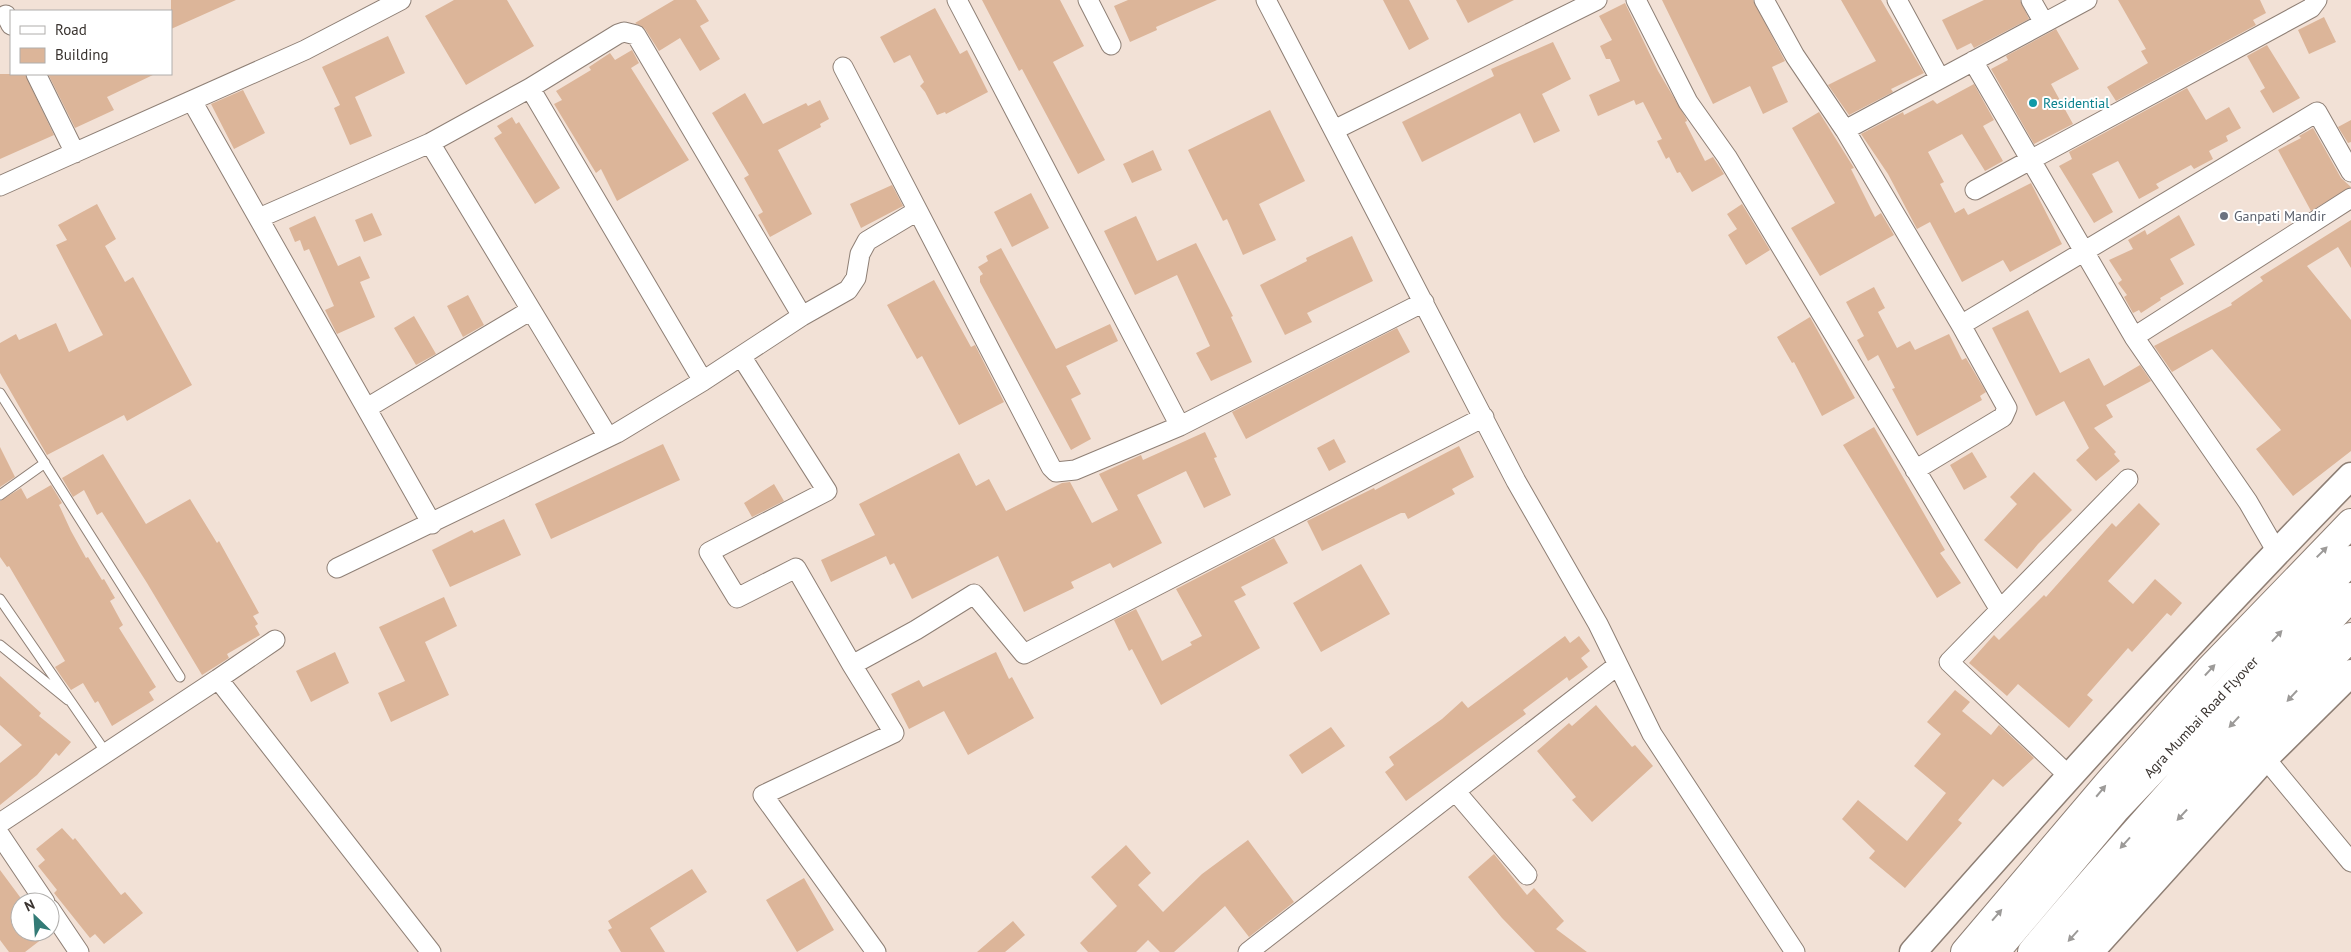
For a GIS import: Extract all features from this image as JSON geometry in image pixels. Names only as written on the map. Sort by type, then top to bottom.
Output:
[{"type":"main road","points":[[1965,952],[2110,781],[2209,670],[2351,523]]},
{"type":"main road","name":"Agra Mumbai Road Flyover","points":[[1995,952],[2179,740],[2351,560]]},
{"type":"main road","name":"Agra Mumbai Road Flyover","points":[[2032,952],[2079,894],[2197,762],[2351,598]]},
{"type":"main road","points":[[2058,952],[2249,743],[2351,636]]},
{"type":"street","points":[[0,186],[305,50],[401,0]]},
{"type":"street","points":[[957,0],[1180,426]]},
{"type":"street","points":[[1088,0],[1110,45]]},
{"type":"street","points":[[1266,0],[1516,481],[1598,624],[1652,734],[1795,952]]},
{"type":"street","points":[[1334,130],[1597,0]]},
{"type":"street","points":[[1636,0],[1688,102],[1727,157],[2000,610]]},
{"type":"street","points":[[1764,0],[1795,56],[1845,130],[2005,402],[2006,413],[1915,470]]},
{"type":"street","points":[[1897,0],[1940,79]]},
{"type":"street","points":[[2031,0],[2044,23]]},
{"type":"street","points":[[1845,130],[2087,0]]},
{"type":"street","points":[[1976,190],[2311,8],[2317,0]]},
{"type":"street","points":[[259,218],[430,143],[530,88],[624,32],[636,35],[802,316]]},
{"type":"street","points":[[1973,61],[2134,337],[2248,502],[2277,552]]},
{"type":"street","points":[[843,67],[1051,467],[1056,472],[1064,473],[1075,470],[1180,426],[1424,302]]},
{"type":"street","points":[[36,75],[75,153]]},
{"type":"street","points":[[530,88],[703,381]]},
{"type":"street","points":[[192,101],[432,524]]},
{"type":"street","points":[[1960,325],[2318,112],[2351,172]]},
{"type":"street","points":[[430,143],[608,437]]},
{"type":"street","points":[[2134,337],[2351,198]]},
{"type":"street","points":[[337,568],[432,524],[608,437],[703,381],[802,316],[848,290],[856,278],[860,254],[867,241],[917,211]]},
{"type":"street","points":[[367,408],[531,310]]},
{"type":"street","points":[[741,356],[828,491],[709,552],[737,598],[796,568],[894,733],[763,795],[876,952]]},
{"type":"street","points":[[852,665],[916,630],[974,594],[1024,654],[1484,418]]},
{"type":"street","points":[[1913,952],[2068,776],[2277,552],[2351,476]]},
{"type":"street","points":[[2068,776],[1949,662],[2128,480]]},
{"type":"street","points":[[0,823],[108,754],[275,640]]},
{"type":"street","points":[[1248,952],[1618,665]]},
{"type":"street","points":[[2090,952],[2265,758],[2351,673]]},
{"type":"street","points":[[218,679],[431,952]]},
{"type":"street","points":[[2265,758],[2351,862]]},
{"type":"street","points":[[1456,792],[1527,875]]},
{"type":"street","points":[[0,835],[38,892]]},
{"type":"street","points":[[60,924],[79,952]]},
{"type":"lane","points":[[0,393],[180,677]]},
{"type":"lane","points":[[0,495],[45,462]]},
{"type":"lane","points":[[0,599],[108,754]]},
{"type":"lane","points":[[0,645],[77,708]]},
{"type":"building","points":[[171,0],[236,0],[172,29]]},
{"type":"building","points":[[454,0],[507,0],[534,46],[466,85],[425,16]]},
{"type":"building","points":[[674,0],[696,0],[709,21],[700,26],[720,59],[700,71],[680,38],[659,51],[645,29],[635,23]]},
{"type":"building","points":[[982,0],[1060,0],[1084,46],[1053,62],[1105,160],[1078,174],[1022,69],[1019,71]]},
{"type":"building","points":[[1128,0],[1217,0],[1156,27],[1157,30],[1130,42],[1114,6]]},
{"type":"building","points":[[1383,0],[1409,0],[1429,39],[1409,50]]},
{"type":"building","points":[[1456,0],[1514,0],[1468,23]]},
{"type":"building","points":[[1662,0],[1753,0],[1785,61],[1772,67],[1788,102],[1763,114],[1750,86],[1713,104]]},
{"type":"building","points":[[1841,0],[1881,0],[1924,73],[1891,89],[1893,92],[1849,115],[1828,85],[1876,61]]},
{"type":"building","points":[[1984,0],[2020,0],[2029,19],[1974,48],[1971,43],[1957,50],[1942,20]]},
{"type":"building","points":[[2118,0],[2260,0],[2266,13],[2253,20],[2256,25],[2116,101],[2107,87],[2148,63],[2141,51],[2146,49]]},
{"type":"building","points":[[1625,3],[1658,71],[1686,118],[1687,121],[1685,122],[1705,161],[1713,157],[1724,174],[1692,192],[1680,172],[1677,173],[1669,157],[1666,159],[1657,141],[1662,139],[1643,102],[1636,105],[1634,100],[1598,116],[1589,95],[1620,81],[1610,59],[1606,59],[1600,46],[1612,40],[1599,16]]},
{"type":"building","points":[[935,8],[960,54],[967,50],[988,92],[946,114],[945,112],[937,115],[920,86],[924,82],[910,55],[894,63],[880,37]]},
{"type":"building","points":[[2324,17],[2336,42],[2309,54],[2298,30]]},
{"type":"building","name":"Residential","points":[[2056,29],[2079,69],[2051,84],[2073,124],[2034,144],[1991,69],[2008,60],[2006,56]]},
{"type":"building","points":[[388,36],[405,73],[355,97],[372,136],[350,145],[334,108],[340,105],[322,67]]},
{"type":"building","points":[[1553,42],[1571,79],[1542,94],[1560,131],[1534,143],[1520,113],[1422,162],[1402,122],[1494,76],[1491,69]]},
{"type":"building","points":[[2267,45],[2300,98],[2273,113],[2260,91],[2265,88],[2247,56]]},
{"type":"building","points":[[632,50],[639,63],[631,68],[689,160],[617,201],[601,169],[596,173],[554,104],[562,100],[556,91],[591,70],[589,67],[610,53],[615,60]]},
{"type":"building","points":[[0,74],[25,75],[54,135],[0,159]]},
{"type":"building","points":[[48,75],[153,75],[107,97],[114,110],[75,128]]},
{"type":"building","points":[[1974,84],[1994,120],[1983,126],[2003,161],[1985,171],[1962,134],[1928,152],[1944,182],[1940,184],[1955,213],[1964,208],[1968,215],[2031,183],[2062,244],[2010,272],[2003,260],[1962,282],[1930,222],[1917,229],[1888,174],[1861,134],[1903,112],[1904,115],[1933,100],[1937,104]]},
{"type":"building","points":[[2187,88],[2206,120],[2229,107],[2241,128],[2226,136],[2228,141],[2209,151],[2213,159],[2194,169],[2191,165],[2156,184],[2159,188],[2139,199],[2118,161],[2092,174],[2113,212],[2094,223],[2059,166],[2072,159],[2069,152]]},
{"type":"building","points":[[243,90],[265,133],[234,149],[211,104]]},
{"type":"building","points":[[745,93],[763,124],[806,103],[808,106],[820,100],[829,119],[820,124],[821,127],[778,150],[812,214],[770,237],[758,215],[763,212],[744,178],[749,175],[712,113]]},
{"type":"building","points":[[1270,110],[1305,181],[1259,204],[1276,240],[1243,255],[1227,219],[1223,221],[1188,150]]},
{"type":"building","points":[[1819,112],[1854,168],[1851,169],[1875,217],[1881,213],[1894,235],[1820,276],[1791,228],[1835,203],[1792,128]]},
{"type":"building","points":[[512,117],[516,124],[519,122],[560,188],[535,204],[494,138],[502,133],[497,126]]},
{"type":"building","points":[[2351,120],[2351,142],[2348,143],[2338,127]]},
{"type":"building","points":[[2313,128],[2341,178],[2351,187],[2311,211],[2278,150],[2301,138],[2299,136]]},
{"type":"building","points":[[1153,150],[1162,170],[1132,183],[1123,164]]},
{"type":"building","points":[[892,185],[903,206],[861,228],[850,204]]},
{"type":"building","points":[[1031,193],[1049,228],[1012,247],[994,212]]},
{"type":"building","points":[[97,204],[116,239],[105,246],[125,282],[133,277],[192,385],[127,421],[124,415],[47,455],[0,373],[0,343],[16,334],[19,340],[56,323],[69,352],[103,335],[56,245],[67,240],[58,225]]},
{"type":"building","points":[[1742,204],[1770,250],[1746,265],[1728,235],[1737,229],[1727,214]]},
{"type":"building","points":[[372,213],[382,235],[364,242],[355,220]]},
{"type":"building","points":[[2179,215],[2195,245],[2170,259],[2184,284],[2160,298],[2161,300],[2141,313],[2139,310],[2133,313],[2124,297],[2127,295],[2118,283],[2122,280],[2109,260],[2133,249],[2128,240],[2145,230],[2147,235]]},
{"type":"building","points":[[315,216],[338,266],[360,256],[370,278],[360,282],[375,317],[337,334],[325,310],[334,306],[309,249],[304,251],[300,240],[295,242],[289,228]]},
{"type":"building","points":[[1136,216],[1157,261],[1196,243],[1233,316],[1231,317],[1252,362],[1211,381],[1196,353],[1210,346],[1177,275],[1135,295],[1104,231]]},
{"type":"building","points":[[2351,220],[2351,268],[2338,247],[2307,266],[2351,320],[2351,451],[2293,496],[2256,449],[2281,430],[2212,349],[2172,372],[2154,346],[2232,305],[2231,303],[2263,281],[2260,277]]},
{"type":"building","points":[[1352,236],[1373,281],[1307,313],[1312,322],[1285,335],[1260,285],[1307,261],[1306,258]]},
{"type":"building","points":[[1001,248],[1056,349],[1110,324],[1118,341],[1066,366],[1081,394],[1071,399],[1091,439],[1071,450],[980,282],[980,276],[983,274],[978,267],[988,261],[986,256]]},
{"type":"building","points":[[934,280],[971,347],[975,345],[1004,402],[959,425],[922,356],[917,359],[887,305]]},
{"type":"building","points":[[1874,287],[1885,308],[1878,312],[1897,348],[1910,341],[1915,350],[1949,334],[1962,360],[1966,358],[1986,392],[1980,396],[1982,400],[1917,436],[1892,389],[1895,388],[1878,355],[1868,361],[1857,340],[1864,336],[1846,302]]},
{"type":"building","points":[[468,295],[484,325],[463,337],[447,306]]},
{"type":"building","points":[[2028,310],[2060,373],[2089,358],[2104,386],[2140,365],[2151,381],[2106,405],[2113,417],[2094,428],[2116,452],[2114,454],[2120,461],[2096,481],[2076,460],[2089,448],[2064,401],[2036,416],[1992,328]]},
{"type":"building","points":[[414,316],[436,354],[416,365],[394,328]]},
{"type":"building","points":[[1810,317],[1855,398],[1822,416],[1794,362],[1792,363],[1777,337]]},
{"type":"building","points":[[1397,328],[1410,352],[1246,439],[1232,412]]},
{"type":"building","points":[[1874,427],[1945,550],[1940,553],[1961,583],[1937,598],[1843,445]]},
{"type":"building","points":[[1205,432],[1217,457],[1214,458],[1231,495],[1204,508],[1186,471],[1137,495],[1162,543],[1113,568],[1110,563],[1071,582],[1074,588],[1024,612],[998,556],[912,599],[894,563],[890,565],[886,556],[831,582],[821,560],[875,535],[859,504],[959,453],[976,486],[989,479],[1006,511],[1062,483],[1070,482],[1092,523],[1118,510],[1099,474],[1141,455],[1143,460]]},
{"type":"building","points":[[1334,439],[1346,462],[1329,471],[1317,448]]},
{"type":"building","points":[[663,444],[680,480],[551,539],[535,504]]},
{"type":"building","points":[[1459,446],[1474,477],[1452,489],[1455,494],[1408,519],[1405,513],[1401,513],[1322,551],[1307,521],[1374,488],[1375,490]]},
{"type":"building","points":[[0,447],[15,477],[0,487]]},
{"type":"building","points":[[1972,452],[1987,477],[1964,490],[1950,465]]},
{"type":"building","points":[[103,454],[146,524],[190,499],[217,543],[219,541],[259,613],[253,616],[258,624],[255,626],[260,635],[227,654],[229,658],[202,675],[102,512],[97,515],[84,490],[73,497],[62,478]]},
{"type":"building","points":[[2034,472],[2072,510],[2038,544],[2017,569],[1984,540],[2017,504],[2010,497]]},
{"type":"building","points":[[774,484],[784,501],[752,517],[744,503]]},
{"type":"building","points":[[51,485],[62,503],[59,505],[86,558],[88,557],[102,580],[104,579],[115,598],[110,601],[123,625],[119,628],[156,687],[149,692],[154,700],[112,726],[98,701],[95,703],[83,683],[71,690],[55,667],[65,661],[9,566],[7,567],[0,557],[0,501],[21,488],[27,499]]},
{"type":"building","points":[[2139,503],[2160,524],[2108,581],[2133,604],[2155,579],[2182,603],[2171,616],[2167,613],[2132,652],[2128,648],[2087,695],[2093,700],[2069,728],[2018,684],[2007,696],[1969,663],[1994,635],[1999,640],[2044,595],[2046,597],[2112,523],[2116,527]]},
{"type":"building","points":[[504,519],[521,555],[450,587],[432,550],[472,530],[474,533]]},
{"type":"building","points":[[1274,538],[1288,563],[1241,587],[1246,595],[1234,601],[1260,648],[1161,705],[1132,649],[1129,651],[1114,620],[1136,609],[1162,661],[1192,645],[1190,642],[1202,636],[1176,589]]},
{"type":"building","points":[[1361,564],[1390,614],[1321,652],[1293,603]]},
{"type":"building","points":[[444,597],[457,626],[425,642],[449,695],[391,722],[378,693],[405,681],[379,627]]},
{"type":"building","points":[[1565,636],[1570,643],[1579,636],[1590,651],[1581,658],[1588,667],[1569,681],[1567,677],[1523,710],[1526,714],[1406,801],[1385,772],[1394,765],[1389,757],[1442,719],[1462,701],[1468,708]]},
{"type":"building","points":[[335,652],[349,683],[311,702],[296,671]]},
{"type":"building","points":[[996,652],[1009,679],[1012,677],[1034,718],[968,755],[944,711],[909,729],[891,694],[919,680],[923,687]]},
{"type":"building","points":[[0,676],[41,713],[39,716],[71,742],[59,756],[56,753],[37,775],[0,805],[0,763],[22,745],[0,725]]},
{"type":"building","points":[[1955,690],[1970,702],[1962,711],[1991,735],[1999,725],[2034,758],[2003,787],[1993,779],[1958,820],[1962,823],[1905,888],[1869,858],[1875,851],[1842,819],[1858,800],[1907,841],[1946,793],[1914,766],[1941,734],[1927,722]]},
{"type":"building","points":[[1596,705],[1632,747],[1635,745],[1653,766],[1592,822],[1572,800],[1576,797],[1537,751],[1569,723],[1572,726]]},
{"type":"building","points":[[1331,727],[1345,746],[1302,774],[1289,755]]},
{"type":"building","points":[[62,828],[73,840],[75,838],[121,895],[125,892],[143,913],[104,944],[95,934],[90,938],[60,900],[60,892],[55,892],[57,890],[38,866],[45,860],[36,849]]},
{"type":"building","points":[[1248,840],[1294,902],[1249,937],[1225,906],[1174,952],[1160,952],[1148,940],[1136,952],[1088,952],[1080,943],[1117,906],[1091,877],[1126,845],[1151,873],[1138,885],[1163,912],[1202,874]]},
{"type":"building","points":[[1494,854],[1527,895],[1534,888],[1564,921],[1556,929],[1587,952],[1535,952],[1502,918],[1468,877]]},
{"type":"building","points":[[692,869],[707,892],[650,928],[665,952],[621,952],[608,930],[612,928],[608,921]]},
{"type":"building","points":[[0,870],[16,892],[10,892],[10,942],[38,942],[25,952],[9,952],[0,940]]},
{"type":"building","points":[[804,878],[834,930],[797,952],[766,900]]},
{"type":"building","points":[[1013,921],[1025,935],[1005,952],[977,952]]},
{"type":"place","name":"Residential","points":[[2033,103]]},
{"type":"place","name":"Ganpati Mandir","points":[[2224,216]]}]
